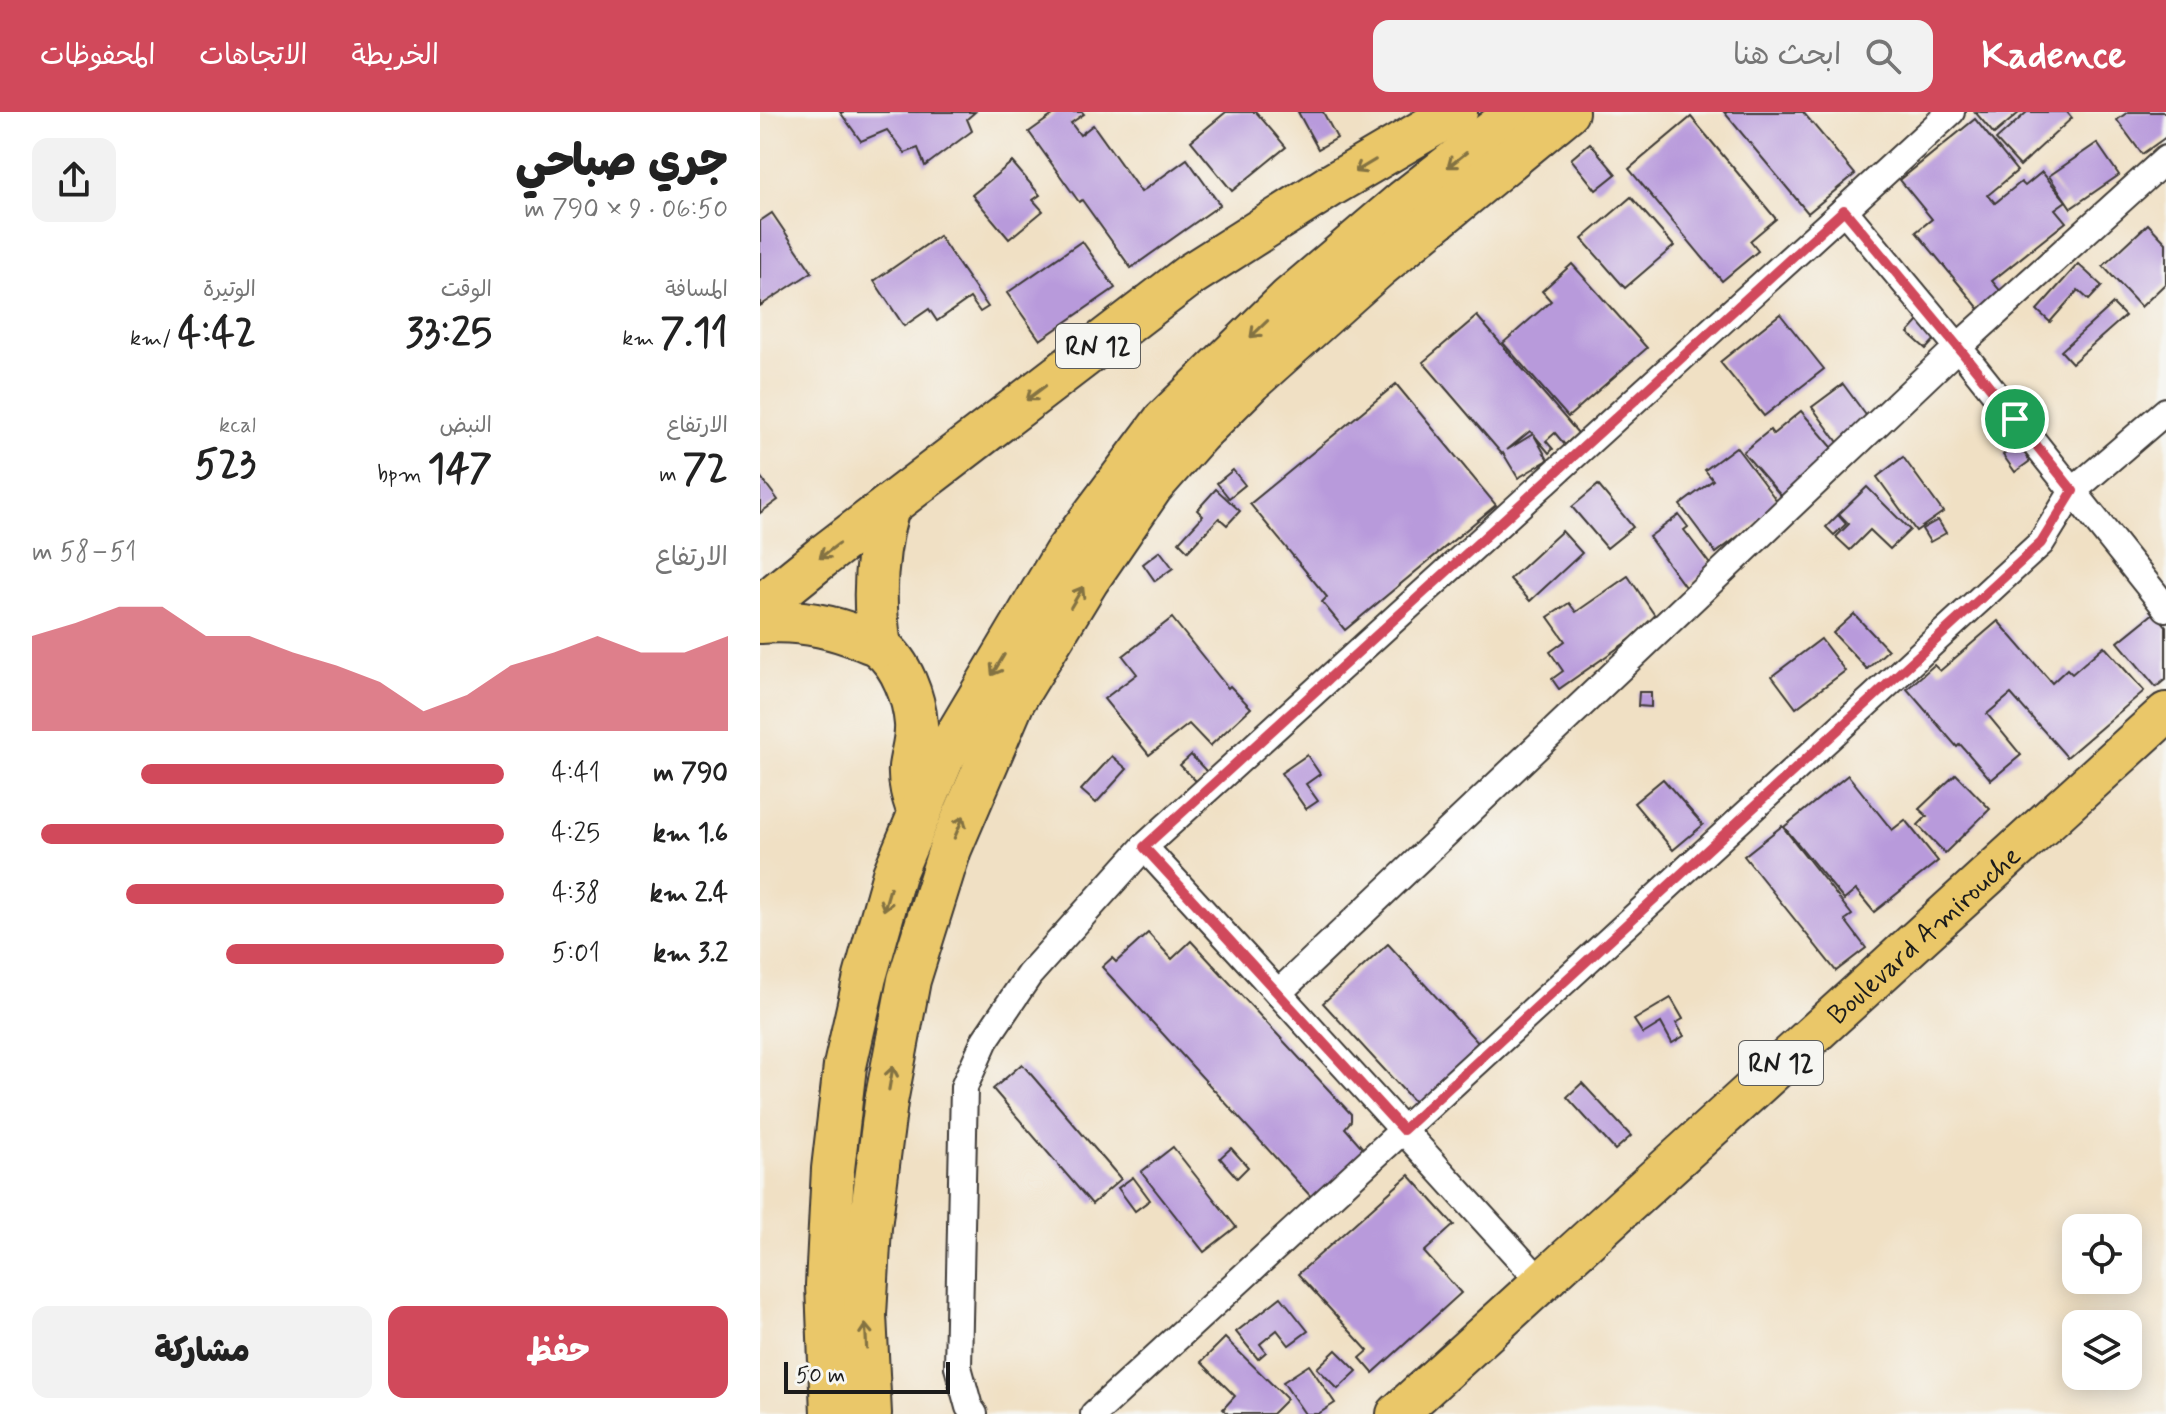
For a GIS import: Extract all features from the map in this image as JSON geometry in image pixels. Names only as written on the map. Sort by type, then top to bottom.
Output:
[{"type":"highway","name":"RN 12","points":[[760,607],[1190,275],[1330,186],[1456,112]]},
{"type":"highway","points":[[832,1414],[827,1285],[833,1169],[845,1066],[865,977],[894,874],[943,758],[1064,555],[1164,421],[1289,299],[1404,201],[1518,112]]},
{"type":"highway","points":[[870,1414],[865,1315],[870,1227],[886,1102],[909,980],[950,849],[1013,702],[1087,581],[1152,486],[1198,434],[1251,381],[1377,268],[1567,112]]},
{"type":"highway","points":[[880,646],[874,599],[875,576],[879,541],[888,507]]},
{"type":"highway","points":[[760,622],[825,627],[880,646],[904,680],[915,708],[910,784],[919,813]]},
{"type":"main road","name":"Boulevard Amirouche","points":[[1397,1414],[2166,713]]},
{"type":"street","points":[[974,1414],[969,1407],[958,1367],[964,1087],[985,1040],[1029,975],[1144,847],[1951,112]]},
{"type":"street","points":[[1278,993],[1958,347],[2166,159]]},
{"type":"street","points":[[1844,210],[1958,347],[2166,608]]},
{"type":"street","points":[[1094,1414],[2041,543],[2073,491],[2166,411]]},
{"type":"street","points":[[1144,847],[1541,1282]]},
{"type":"building","points":[[840,112],[975,112],[967,119],[972,131],[925,166],[918,148],[905,153],[887,130],[861,141]]},
{"type":"building","points":[[1057,112],[1082,112],[1084,114],[1071,123],[1080,135],[1093,125],[1141,192],[1187,159],[1220,205],[1131,268],[1029,132]]},
{"type":"building","points":[[1226,112],[1256,112],[1286,147],[1232,191],[1191,141]]},
{"type":"building","points":[[1298,112],[1323,112],[1337,138],[1318,149]]},
{"type":"building","points":[[1724,112],[1803,112],[1855,174],[1808,213]]},
{"type":"building","points":[[1975,112],[2020,112],[1994,134]]},
{"type":"building","points":[[2027,112],[2067,112],[2072,118],[2020,166],[1996,140]]},
{"type":"building","points":[[2128,112],[2166,112],[2166,137],[2142,154],[2117,120]]},
{"type":"building","points":[[1691,117],[1776,219],[1750,241],[1758,251],[1722,281],[1629,169]]},
{"type":"building","points":[[1975,119],[2017,171],[1988,195],[1995,203],[2021,182],[2025,186],[2042,172],[2066,201],[2055,209],[2066,222],[1992,281],[2003,294],[1981,311],[1916,232],[1932,219],[1900,180]]},
{"type":"building","points":[[1590,143],[1616,174],[1596,190],[1571,159]]},
{"type":"building","points":[[2097,143],[2119,175],[2071,208],[2049,176]]},
{"type":"building","points":[[1012,162],[1040,195],[1033,200],[1043,211],[1009,239],[972,195]]},
{"type":"building","points":[[1631,197],[1674,246],[1625,288],[1582,239]]},
{"type":"building","points":[[772,213],[812,272],[760,306],[760,221]]},
{"type":"building","points":[[2148,224],[2166,243],[2166,283],[2141,307],[2103,266]]},
{"type":"building","points":[[939,236],[988,307],[980,312],[970,298],[937,321],[929,309],[904,326],[874,281]]},
{"type":"building","points":[[1082,241],[1115,288],[1040,340],[1007,293]]},
{"type":"building","points":[[1572,264],[1647,348],[1568,417],[1503,343],[1551,301],[1542,291]]},
{"type":"building","points":[[2078,264],[2102,286],[2089,300],[2078,290],[2050,322],[2037,310]]},
{"type":"building","points":[[2113,304],[2125,316],[2072,363],[2061,351]]},
{"type":"building","points":[[1780,314],[1824,369],[1764,416],[1720,362]]},
{"type":"building","points":[[1477,316],[1578,433],[1565,445],[1555,433],[1546,441],[1553,449],[1549,453],[1534,435],[1548,460],[1518,478],[1503,453],[1423,362]],"holes":[[[1530,431],[1533,434],[1507,450]]]},
{"type":"building","points":[[1919,321],[1937,337],[1926,349],[1908,333]]},
{"type":"building","points":[[1396,384],[1496,505],[1345,630],[1322,602],[1327,597],[1250,504]]},
{"type":"building","points":[[1843,384],[1871,422],[1840,445],[1812,407]]},
{"type":"building","points":[[1801,411],[1837,453],[1783,498],[1743,452],[1770,430],[1773,434]]},
{"type":"building","points":[[2018,444],[2030,461],[2015,472],[2003,455]]},
{"type":"building","points":[[1736,447],[1780,505],[1716,553],[1680,505],[1713,480],[1705,470]]},
{"type":"building","points":[[1903,457],[1943,512],[1916,531],[1877,477]]},
{"type":"building","points":[[1233,470],[1245,485],[1229,498],[1217,483]]},
{"type":"building","points":[[760,476],[778,500],[760,513]]},
{"type":"building","points":[[1598,485],[1633,527],[1607,548],[1572,507]]},
{"type":"building","points":[[1867,487],[1910,530],[1890,549],[1870,530],[1850,550],[1836,537],[1849,524],[1839,514]]},
{"type":"building","points":[[1216,489],[1240,511],[1227,525],[1219,518],[1188,551],[1179,542],[1203,516],[1197,510]]},
{"type":"building","points":[[1679,515],[1688,527],[1684,530],[1712,567],[1685,587],[1649,537]]},
{"type":"building","points":[[1838,515],[1846,524],[1834,535],[1826,527]]},
{"type":"building","points":[[1938,520],[1946,533],[1930,542],[1922,529]]},
{"type":"building","points":[[1562,531],[1582,553],[1530,601],[1510,579]]},
{"type":"building","points":[[1160,551],[1173,568],[1155,581],[1143,564]]},
{"type":"building","points":[[1628,576],[1658,620],[1559,689],[1552,679],[1563,671],[1550,652],[1565,641],[1548,617],[1569,603],[1576,612]]},
{"type":"building","points":[[2155,612],[2166,626],[2166,679],[2156,687],[2118,642]]},
{"type":"building","points":[[1854,614],[1888,650],[1867,669],[1833,633]]},
{"type":"building","points":[[1172,618],[1228,688],[1230,686],[1251,708],[1210,746],[1189,724],[1149,755],[1104,699],[1137,674],[1123,656]]},
{"type":"building","points":[[1998,621],[2052,683],[2067,669],[2072,674],[2104,646],[2144,691],[2067,757],[2011,694],[1987,714],[2021,755],[1991,780],[1960,744],[1957,747],[1907,689],[1934,665],[1940,671]]},
{"type":"building","points":[[1821,639],[1845,671],[1796,708],[1772,676]]},
{"type":"building","points":[[1639,692],[1651,692],[1651,707],[1638,706]]},
{"type":"building","points":[[1191,755],[1208,773],[1198,783],[1180,765]]},
{"type":"building","points":[[1307,755],[1320,774],[1306,784],[1318,801],[1306,809],[1281,773]]},
{"type":"building","points":[[1112,756],[1127,769],[1096,803],[1081,790]]},
{"type":"building","points":[[1956,774],[1990,809],[1945,853],[1918,825],[1927,816],[1919,809]]},
{"type":"building","points":[[1848,775],[1892,830],[1905,820],[1938,861],[1874,912],[1856,890],[1844,900],[1784,827]]},
{"type":"building","points":[[1663,779],[1703,825],[1673,850],[1634,803]]},
{"type":"building","points":[[1782,826],[1852,915],[1845,920],[1866,948],[1836,971],[1744,856]]},
{"type":"building","points":[[1148,933],[1172,959],[1191,941],[1351,1114],[1351,1121],[1345,1128],[1368,1154],[1314,1200],[1102,967],[1112,958],[1116,962]]},
{"type":"building","points":[[1388,944],[1492,1058],[1428,1117],[1323,1003]]},
{"type":"building","points":[[1671,998],[1683,1019],[1676,1023],[1684,1036],[1672,1043],[1661,1023],[1643,1034],[1634,1020]]},
{"type":"building","points":[[1022,1064],[1121,1179],[1092,1204],[993,1089]]},
{"type":"building","points":[[1582,1083],[1631,1136],[1615,1150],[1567,1097]]},
{"type":"building","points":[[1173,1147],[1236,1227],[1204,1252],[1141,1172]]},
{"type":"building","points":[[1231,1148],[1248,1167],[1237,1178],[1220,1158]]},
{"type":"building","points":[[1409,1175],[1454,1225],[1424,1252],[1461,1293],[1373,1373],[1360,1358],[1368,1351],[1298,1274]]},
{"type":"building","points":[[1133,1177],[1150,1200],[1135,1211],[1118,1188]]},
{"type":"building","points":[[1281,1297],[1308,1331],[1289,1345],[1277,1330],[1260,1344],[1266,1352],[1258,1359],[1236,1332]]},
{"type":"building","points":[[1225,1338],[1287,1399],[1272,1414],[1228,1414],[1223,1409],[1235,1396],[1201,1362]]},
{"type":"building","points":[[1336,1350],[1357,1371],[1338,1389],[1317,1368]]},
{"type":"building","points":[[1309,1365],[1335,1403],[1318,1414],[1305,1414],[1283,1382]]},
{"type":"route","points":[[1844,210],[2015,419],[2073,491],[2041,543],[1403,1130],[1144,847],[1844,210]]}]
